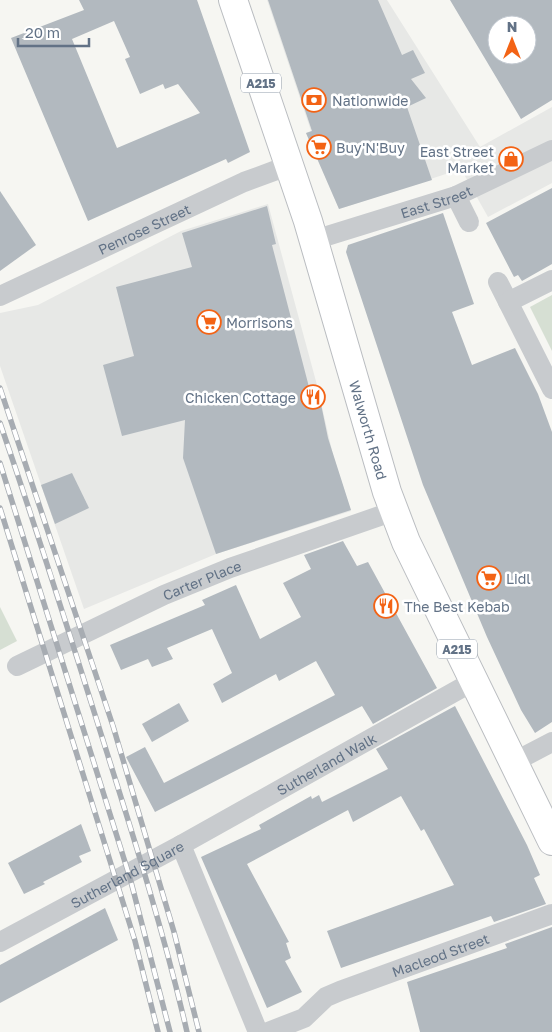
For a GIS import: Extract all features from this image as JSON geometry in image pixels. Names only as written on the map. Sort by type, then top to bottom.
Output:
[{"type":"main road","name":"Walworth Road","points":[[233,0],[314,240],[394,511],[417,567],[472,682],[552,841]]},
{"type":"street","name":"East Street","points":[[314,240],[456,196],[552,150]]},
{"type":"street","name":"Penrose Street","points":[[0,296],[244,182],[290,165]]},
{"type":"street","points":[[456,196],[469,222]]},
{"type":"street","points":[[508,302],[552,280]]},
{"type":"street","points":[[498,282],[552,389]]},
{"type":"street","name":"Carter Place","points":[[17,666],[164,595],[230,568],[394,511]]},
{"type":"street","name":"Sutherland Walk","points":[[181,845],[472,682]]},
{"type":"street","points":[[512,763],[552,742]]},
{"type":"street","name":"Sutherland Square","points":[[0,942],[181,845],[258,1032]]},
{"type":"street","name":"Macleod Street","points":[[268,1032],[304,1018],[330,995],[552,914]]},
{"type":"shaded area","points":[[267,0],[387,0],[480,147],[552,107],[552,183],[488,217],[461,169],[339,209],[306,133],[311,131]]},
{"type":"shaded area","points":[[268,204],[317,385],[333,455],[351,511],[216,554],[84,609],[0,366],[0,313],[38,305],[181,231]]},
{"type":"shaded area","points":[[552,295],[552,351],[530,307]]},
{"type":"shaded area","points":[[0,607],[17,641],[0,650]]},
{"type":"building","points":[[79,0],[197,0],[250,152],[228,163],[226,159],[88,221],[11,38],[84,10]],"holes":[[[114,21],[130,57],[125,59],[140,94],[163,84],[165,89],[178,84],[200,113],[117,148],[72,39]]]},
{"type":"building","points":[[268,0],[378,0],[402,55],[413,50],[425,73],[411,79],[426,98],[407,107],[432,180],[339,209],[306,133],[312,131]]},
{"type":"building","points":[[450,0],[552,0],[552,100],[521,119],[489,65],[537,65],[537,15],[487,15],[487,62]]},
{"type":"building","points":[[552,188],[552,264],[522,281],[518,275],[514,277],[486,223]]},
{"type":"building","points":[[0,191],[36,245],[0,271]]},
{"type":"building","points":[[267,206],[276,244],[272,245],[309,387],[317,385],[328,438],[351,510],[216,554],[183,458],[185,420],[122,436],[103,365],[134,356],[116,287],[192,267],[182,233]]},
{"type":"building","points":[[443,213],[474,304],[452,312],[472,365],[515,348],[538,394],[552,432],[552,722],[535,733],[521,710],[487,637],[423,485],[346,252],[348,245]]},
{"type":"building","points":[[72,473],[89,508],[55,524],[41,485]]},
{"type":"building","points":[[343,541],[357,566],[368,562],[437,688],[373,724],[362,706],[155,812],[126,757],[145,747],[164,783],[335,695],[316,661],[279,681],[276,674],[222,703],[213,684],[232,673],[212,629],[167,648],[173,659],[152,667],[148,659],[121,670],[110,645],[205,605],[202,600],[236,585],[260,639],[301,617],[283,583],[311,569],[304,555]]},
{"type":"building","points":[[179,703],[189,721],[152,742],[142,724]]},
{"type":"building","points":[[455,706],[527,845],[540,875],[534,878],[546,904],[494,922],[491,916],[341,968],[327,931],[454,885],[424,829],[421,831],[401,796],[353,822],[348,810],[247,864],[289,942],[286,943],[291,958],[285,961],[302,992],[267,1008],[201,857],[261,829],[259,825],[311,796],[312,799],[319,795],[322,802],[388,769],[376,749]]},
{"type":"building","points":[[81,824],[91,851],[79,856],[82,862],[24,894],[8,863]]},
{"type":"building","points":[[105,908],[118,940],[0,1003],[0,965]]},
{"type":"building","points":[[552,927],[552,1032],[420,1032],[407,982],[507,948],[505,944]]},
{"type":"railway","points":[[0,388],[113,726],[174,932],[199,1032]]},
{"type":"railway","points":[[0,423],[52,580],[136,847],[158,921],[187,1032]]},
{"type":"railway","points":[[0,463],[130,878],[170,1032]]},
{"type":"railway","points":[[0,508],[135,941],[158,1032]]},
{"type":"place","name":"Nationwide","points":[[314,100]]},
{"type":"place","name":"Buy'N'Buy","points":[[319,147]]},
{"type":"place","name":"East Street Market","points":[[511,159]]},
{"type":"place","name":"Morrisons","points":[[209,322]]},
{"type":"place","name":"Chicken Cottage","points":[[313,397]]},
{"type":"place","name":"Lidl","points":[[489,578]]},
{"type":"place","name":"The Best Kebab","points":[[386,606]]}]
